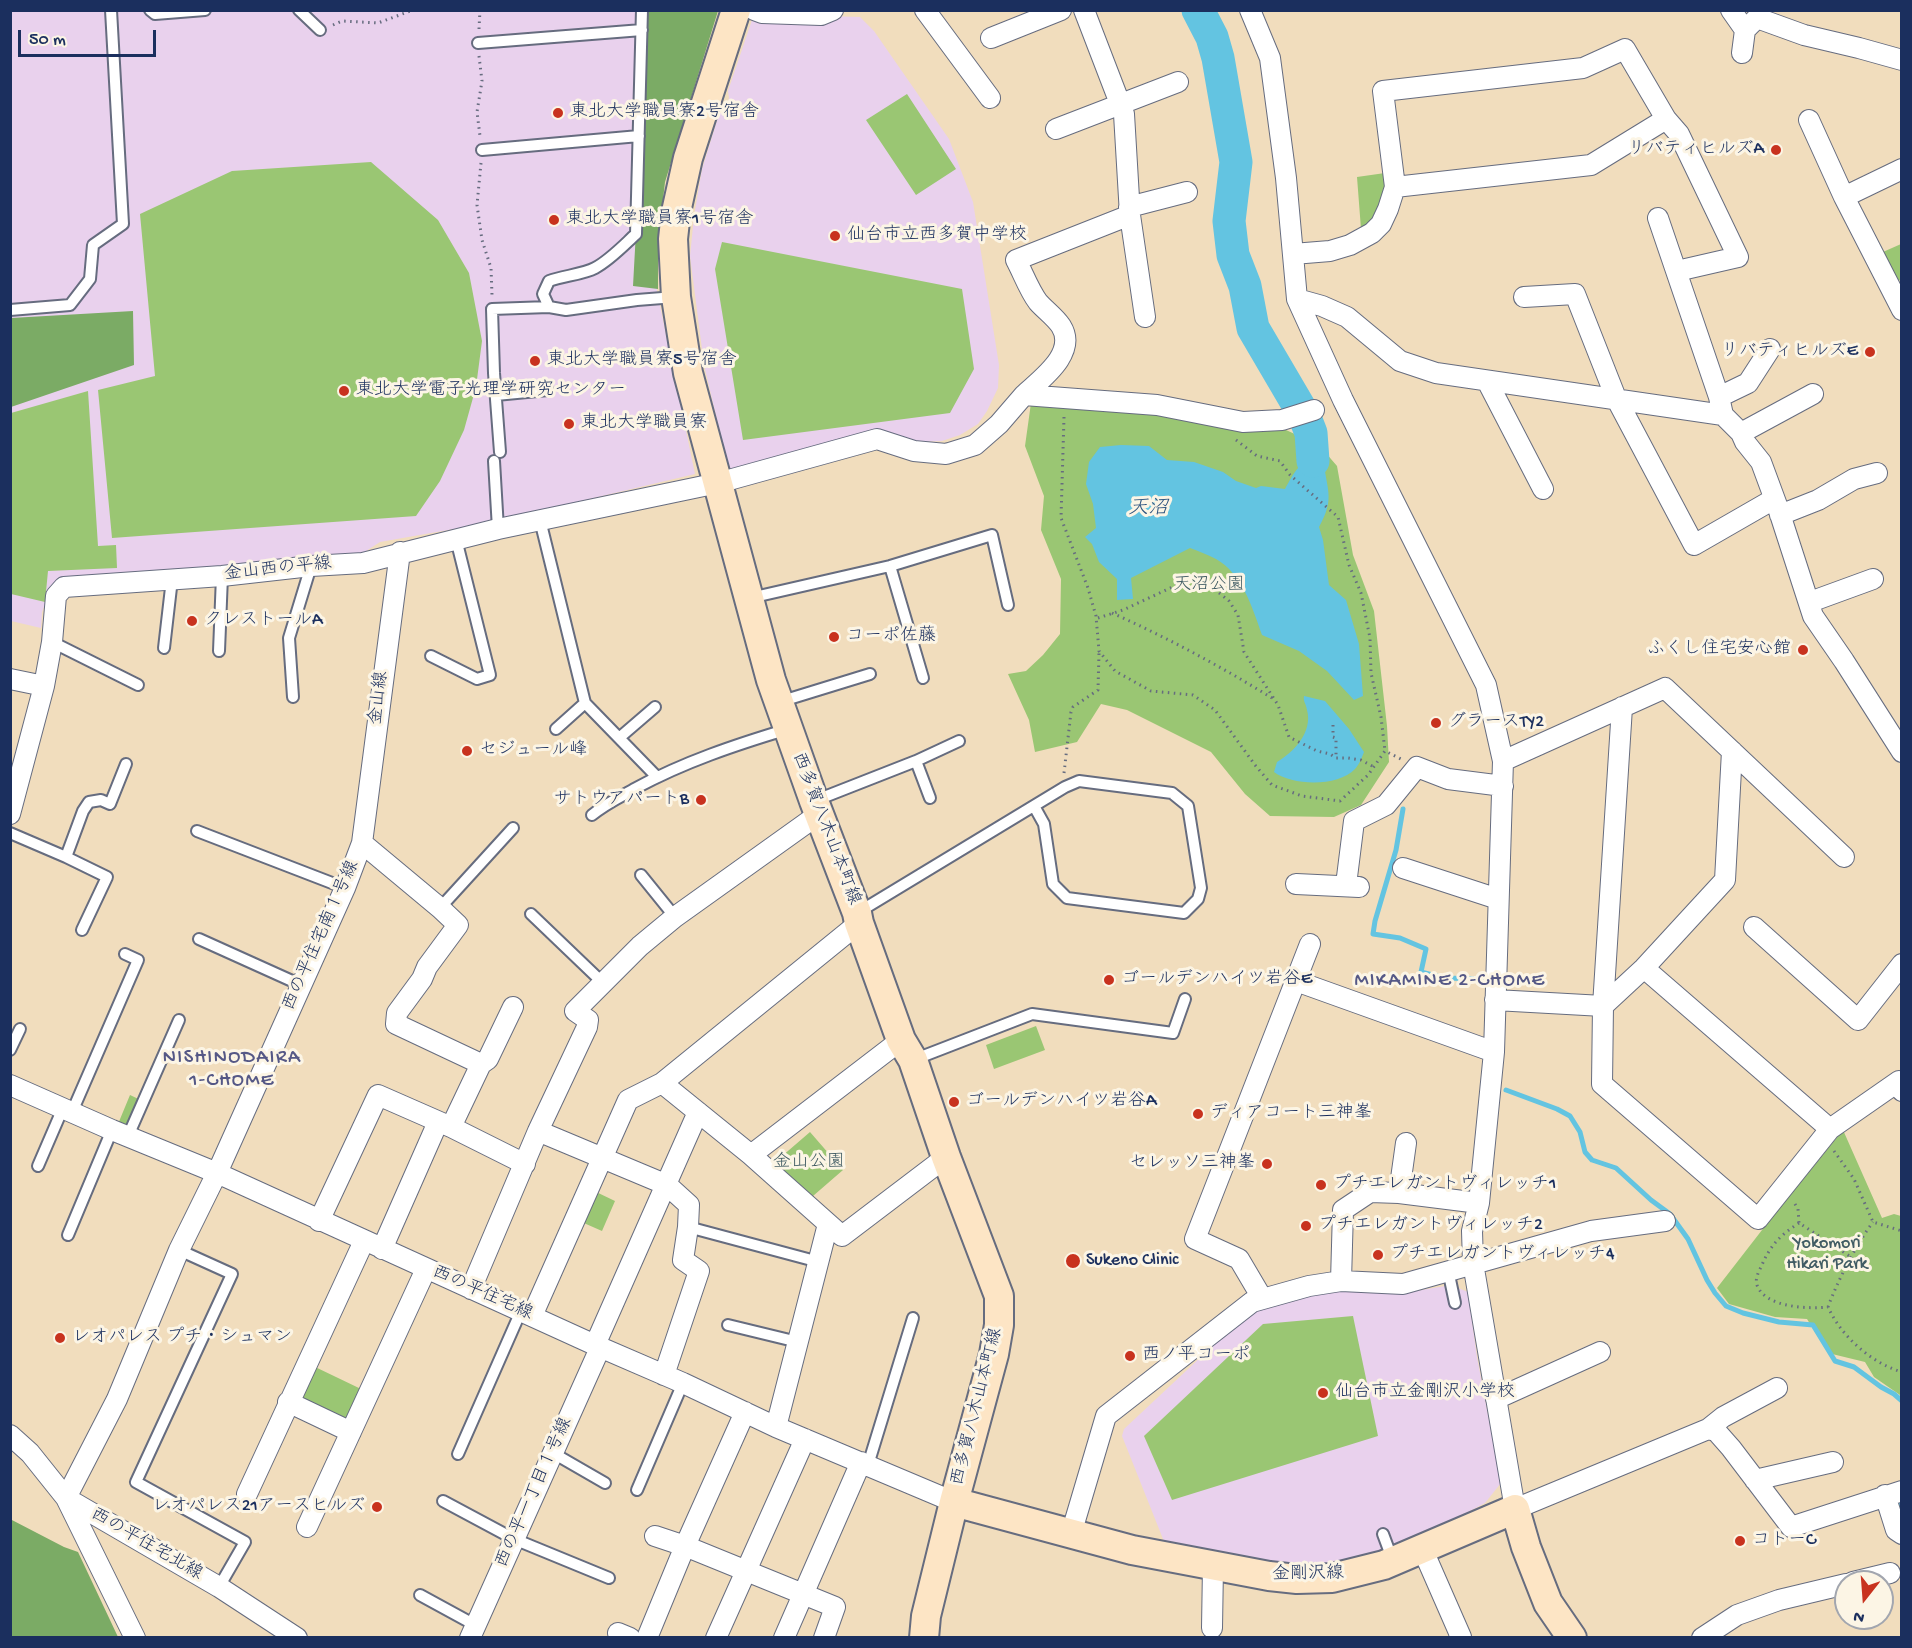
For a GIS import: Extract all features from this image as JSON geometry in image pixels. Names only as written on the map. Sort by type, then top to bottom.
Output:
[{"type":"street","name":"西多賀八木山本町線","points":[[736,10],[688,158],[676,212],[673,239],[676,297],[688,373],[778,702],[999,1296],[999,1325],[994,1354],[954,1502],[926,1616],[924,1638]]},
{"type":"street","points":[[753,10],[762,13],[821,15],[833,10]]},
{"type":"street","points":[[925,10],[990,99]]},
{"type":"street","points":[[991,38],[1061,10]]},
{"type":"street","points":[[1084,10],[1124,114],[1130,211],[1145,317]]},
{"type":"street","points":[[1250,10],[1270,58],[1297,299],[1343,400],[1486,685],[1503,761],[1494,1052],[1479,1203],[1472,1231],[1473,1263],[1515,1509],[1526,1547],[1548,1603],[1572,1638]]},
{"type":"street","points":[[1731,10],[1745,30]]},
{"type":"street","points":[[1742,53],[1745,30],[1757,18],[1804,35],[1902,60]]},
{"type":"street","points":[[1293,254],[1330,251],[1350,245],[1381,224],[1395,187],[1383,91],[1583,68],[1624,49],[1666,119],[1679,134],[1737,257],[1677,271]]},
{"type":"street","points":[[1056,129],[1178,82]]},
{"type":"street","points":[[1395,187],[1591,165],[1666,119]]},
{"type":"street","points":[[1809,120],[1844,197],[1900,303]]},
{"type":"street","points":[[1844,197],[1902,169]]},
{"type":"street","points":[[1130,211],[1187,192]]},
{"type":"street","name":"金山西の平線","points":[[10,814],[44,686],[52,642],[56,596],[64,587],[222,576],[363,562],[498,529],[718,483],[877,439],[914,451],[946,454],[975,445],[999,424],[1024,395],[1057,364],[1062,353],[1064,341],[1062,327],[1036,300],[1016,260],[1130,211]]},
{"type":"street","points":[[1658,218],[1721,406],[1761,462],[1813,616],[1902,752]]},
{"type":"street","points":[[1524,297],[1575,294],[1616,398],[1694,545],[1777,507],[1818,500],[1854,479],[1877,473]]},
{"type":"street","points":[[1297,299],[1322,306],[1347,317],[1400,361],[1436,373],[1616,398],[1721,406],[1748,383],[1770,349]]},
{"type":"street","points":[[1487,381],[1543,489]]},
{"type":"street","points":[[1741,433],[1813,394]]},
{"type":"street","points":[[1024,395],[1156,405],[1244,422],[1282,420],[1314,411]]},
{"type":"street","name":"金山線","points":[[362,843],[400,552]]},
{"type":"street","points":[[1810,602],[1873,579]]},
{"type":"street","points":[[10,679],[44,686]]},
{"type":"street","points":[[1503,761],[1665,688],[1844,857]]},
{"type":"street","points":[[1622,707],[1603,1006],[1602,1084],[1758,1219],[1825,1135],[1901,1084]]},
{"type":"street","points":[[1495,1000],[1603,1006],[1644,968],[1725,880],[1732,751]]},
{"type":"street","points":[[1296,884],[1352,886],[1354,821],[1386,805],[1417,767],[1448,779],[1503,786]]},
{"type":"street","points":[[471,1289],[538,1131],[587,1026],[588,1020],[575,1011],[640,946],[816,808]]},
{"type":"street","name":"西の平住宅南１号線","points":[[66,1498],[117,1399],[179,1250],[217,1173],[345,888],[362,843],[458,925],[397,1013],[396,1024],[481,1064]]},
{"type":"street","points":[[1403,868],[1498,899]]},
{"type":"street","points":[[527,1314],[628,1100],[662,1083],[858,918]]},
{"type":"street","points":[[1754,927],[1858,1020],[1902,964]]},
{"type":"street","points":[[1257,1302],[1239,1259],[1195,1239],[1310,944]]},
{"type":"street","points":[[1644,968],[1825,1135]]},
{"type":"street","points":[[1296,981],[1494,1052]]},
{"type":"street","points":[[247,1494],[288,1402],[373,1245],[481,1064],[488,1059],[513,1007]]},
{"type":"street","points":[[752,1155],[907,1050]]},
{"type":"street","points":[[662,1083],[752,1155],[842,1236],[946,1157]]},
{"type":"street","name":"西の平住宅線","points":[[10,1085],[217,1173],[776,1427],[954,1502]]},
{"type":"street","points":[[319,1221],[378,1095],[525,1164]]},
{"type":"street","name":"西の平一丁目１号線","points":[[472,1632],[553,1453],[698,1112]]},
{"type":"street","points":[[538,1131],[666,1185],[689,1205],[683,1260],[699,1271],[664,1375]]},
{"type":"street","points":[[1399,1193],[1406,1143]]},
{"type":"street","points":[[1341,1281],[1343,1210],[1370,1192],[1399,1193],[1479,1203]]},
{"type":"street","points":[[1071,1534],[1106,1416],[1257,1302],[1309,1286],[1341,1281],[1403,1284],[1591,1231],[1665,1221]]},
{"type":"street","points":[[776,1427],[828,1224]]},
{"type":"street","points":[[307,1527],[426,1269]]},
{"type":"street","points":[[1496,1399],[1600,1352]]},
{"type":"street","points":[[1515,1509],[1708,1429],[1723,1417],[1777,1388]]},
{"type":"street","points":[[288,1402],[351,1432]]},
{"type":"street","points":[[647,1638],[745,1412]]},
{"type":"street","points":[[1708,1429],[1716,1431],[1791,1527],[1893,1493],[1896,1530],[1902,1534]]},
{"type":"street","name":"西の平住宅北線","points":[[10,1435],[30,1453],[66,1498],[219,1587],[297,1638]]},
{"type":"street","points":[[716,1638],[805,1439]]},
{"type":"street","points":[[1755,1480],[1833,1462]]},
{"type":"street","points":[[784,1638],[864,1464]]},
{"type":"street","points":[[66,1498],[135,1638]]},
{"type":"street","name":"金剛沢線","points":[[954,1502],[1132,1550],[1269,1576],[1297,1579],[1332,1578],[1358,1573],[1393,1561],[1515,1509]]},
{"type":"street","points":[[655,1536],[835,1607],[825,1638]]},
{"type":"street","points":[[1422,1548],[1461,1637],[1459,1638]]},
{"type":"street","points":[[1212,1628],[1213,1566]]},
{"type":"street","points":[[1702,1638],[1737,1615],[1779,1600],[1834,1587]]},
{"type":"lane","points":[[10,310],[70,305],[90,279],[93,245],[123,224],[111,10]]},
{"type":"lane","points":[[150,10],[155,14],[205,10]]},
{"type":"lane","points":[[299,10],[321,30]]},
{"type":"lane","points":[[549,307],[543,294],[549,281],[594,268],[612,256],[636,234],[642,10]]},
{"type":"lane","points":[[478,44],[642,30]]},
{"type":"lane","points":[[482,150],[639,136]]},
{"type":"lane","points":[[501,452],[492,309],[549,307],[566,310],[676,297]]},
{"type":"lane","points":[[496,394],[548,390]]},
{"type":"lane","points":[[494,462],[498,529]]},
{"type":"lane","points":[[540,520],[585,703],[657,777]]},
{"type":"lane","points":[[750,598],[890,566],[992,535],[1008,605]]},
{"type":"lane","points":[[431,656],[477,679],[490,675],[456,539]]},
{"type":"lane","points":[[293,697],[288,638],[311,566]]},
{"type":"lane","points":[[890,566],[923,678]]},
{"type":"lane","points":[[219,651],[222,576]]},
{"type":"lane","points":[[164,648],[172,579]]},
{"type":"lane","points":[[52,642],[138,685]]},
{"type":"lane","points":[[778,702],[870,674]]},
{"type":"lane","points":[[556,729],[585,703]]},
{"type":"lane","points":[[619,738],[655,707]]},
{"type":"lane","points":[[592,815],[603,806],[657,777],[733,746],[788,729]]},
{"type":"lane","points":[[816,808],[959,741]]},
{"type":"lane","points":[[916,761],[930,798]]},
{"type":"lane","points":[[66,857],[83,811],[89,802],[101,800],[110,804],[126,764]]},
{"type":"lane","points":[[858,918],[1034,806],[1079,781],[1172,793],[1188,806],[1201,888],[1198,899],[1184,913],[1067,898],[1053,884],[1044,824],[1034,806]]},
{"type":"lane","points":[[440,908],[513,828]]},
{"type":"lane","points":[[197,831],[345,888]]},
{"type":"lane","points":[[10,833],[108,877],[82,930]]},
{"type":"lane","points":[[641,875],[675,917]]},
{"type":"lane","points":[[531,914],[602,982]]},
{"type":"lane","points":[[200,939],[301,985]]},
{"type":"lane","points":[[38,1166],[138,960],[126,954]]},
{"type":"lane","points":[[907,1050],[1032,1014],[1173,1033],[1185,999]]},
{"type":"lane","points":[[68,1235],[179,1020]]},
{"type":"lane","points":[[10,1050],[20,1029]]},
{"type":"lane","points":[[688,1227],[819,1262]]},
{"type":"lane","points":[[179,1250],[232,1274],[136,1482],[245,1542],[219,1587]]},
{"type":"lane","points":[[1448,1270],[1455,1304]]},
{"type":"lane","points":[[458,1454],[527,1314]]},
{"type":"lane","points":[[864,1464],[913,1317]]},
{"type":"lane","points":[[728,1325],[798,1342]]},
{"type":"lane","points":[[637,1490],[683,1383]]},
{"type":"lane","points":[[553,1453],[605,1483]]},
{"type":"lane","points":[[443,1501],[514,1539],[609,1578]]},
{"type":"lane","points":[[1383,1534],[1393,1561]]},
{"type":"lane","points":[[420,1595],[472,1632]]},
{"type":"path","points":[[321,30],[342,21],[378,23],[413,10]]},
{"type":"path","points":[[1064,397],[1061,518],[1097,618],[1099,651],[1098,690],[1073,707],[1071,712],[1064,769],[1065,788]]},
{"type":"path","points":[[1099,651],[1115,671],[1151,691],[1193,695],[1215,710],[1272,786],[1302,796],[1340,801],[1368,775],[1385,751],[1381,717],[1371,673],[1370,638],[1361,593],[1349,565],[1338,517],[1290,475]]},
{"type":"path","points":[[1097,618],[1179,584],[1206,582],[1229,602],[1239,615],[1244,652],[1278,705],[1289,737],[1336,758],[1361,760],[1374,767]]},
{"type":"path","points":[[1112,613],[1160,634],[1274,699]]},
{"type":"path","points":[[1333,724],[1336,758]]},
{"type":"path","points":[[1385,751],[1417,767]]},
{"type":"path","points":[[1825,1135],[1850,1172],[1873,1222]]},
{"type":"path","points":[[1780,1191],[1795,1203],[1799,1223]]},
{"type":"path","points":[[1873,1222],[1902,1231]]},
{"type":"path","points":[[1873,1222],[1851,1257],[1828,1307],[1837,1323],[1851,1339],[1880,1363],[1902,1372]]},
{"type":"path","points":[[1799,1223],[1851,1257]]},
{"type":"path","points":[[1799,1223],[1783,1234],[1769,1249],[1756,1277],[1757,1285],[1763,1293],[1782,1304],[1812,1308],[1828,1307]]},
{"type":"shaded area","name":"東北大学電子光理学研究センター","points":[[11,11],[710,11],[657,205],[657,291],[695,474],[488,523],[380,542],[363,553],[63,580],[51,589],[42,612],[41,628],[11,621]]},
{"type":"shaded area","name":"仙台市立西多賀中学校","points":[[754,14],[860,17],[874,31],[949,139],[973,202],[999,365],[998,388],[987,411],[978,424],[960,435],[942,441],[920,442],[877,433],[729,471],[704,365],[690,256],[702,169],[719,114],[725,110],[729,98],[728,91]]},
{"type":"shaded area","name":"仙台市立金剛沢小学校","points":[[1451,1285],[1468,1292],[1477,1357],[1501,1483],[1485,1503],[1389,1555],[1350,1565],[1293,1568],[1165,1544],[1122,1436],[1124,1429],[1249,1312],[1313,1293],[1359,1291],[1404,1293]]},
{"type":"green space","points":[[648,11],[718,11],[665,182],[658,244],[658,289],[633,286]]},
{"type":"green space","points":[[907,94],[956,169],[916,195],[866,120]]},
{"type":"green space","points":[[371,162],[438,220],[469,273],[482,341],[476,387],[464,430],[440,481],[416,516],[112,538],[98,390],[155,376],[140,214],[232,171]]},
{"type":"green space","points":[[1385,173],[1386,193],[1372,224],[1361,229],[1357,177]]},
{"type":"green space","points":[[722,242],[962,289],[974,369],[950,413],[743,440],[715,269]]},
{"type":"green space","points":[[1901,244],[1901,280],[1897,281],[1883,252]]},
{"type":"green space","points":[[133,311],[134,365],[11,407],[11,318]]},
{"type":"green space","points":[[88,391],[98,546],[116,545],[117,568],[48,571],[45,602],[11,594],[11,413]]},
{"type":"green space","name":"天沼公園","points":[[1031,403],[1096,403],[1286,430],[1319,445],[1337,466],[1353,555],[1374,611],[1387,726],[1389,762],[1361,805],[1334,817],[1270,816],[1245,794],[1211,752],[1127,710],[1101,704],[1077,742],[1035,752],[1029,720],[1008,674],[1026,671],[1060,634],[1061,579],[1041,530],[1044,496],[1025,446]]},
{"type":"green space","points":[[1036,1026],[1045,1050],[994,1069],[986,1045]]},
{"type":"green space","points":[[130,1095],[147,1103],[129,1129],[118,1124]]},
{"type":"green space","name":"Yokomori Hikari Park","points":[[1843,1130],[1882,1218],[1894,1214],[1901,1216],[1901,1398],[1874,1377],[1865,1362],[1828,1353],[1807,1319],[1775,1317],[1729,1304],[1717,1288]]},
{"type":"green space","name":"金山公園","points":[[810,1132],[843,1170],[813,1196],[781,1168],[781,1157]]},
{"type":"green space","points":[[592,1190],[615,1201],[602,1231],[577,1220]]},
{"type":"green space","points":[[1353,1316],[1378,1436],[1172,1500],[1144,1436],[1263,1324]]},
{"type":"green space","points":[[311,1365],[361,1389],[350,1415],[344,1419],[303,1401],[299,1396]]},
{"type":"green space","points":[[10,1519],[78,1552],[118,1637],[11,1637]]},
{"type":"water","name":"天沼","points":[[1149,446],[1167,460],[1194,462],[1223,472],[1236,481],[1256,488],[1261,486],[1285,489],[1296,471],[1304,464],[1324,465],[1328,503],[1319,527],[1329,585],[1346,600],[1359,644],[1363,696],[1354,700],[1327,671],[1299,651],[1262,635],[1240,582],[1225,565],[1197,550],[1190,548],[1131,578],[1133,599],[1117,600],[1117,579],[1099,562],[1092,544],[1085,537],[1096,528],[1093,504],[1086,484],[1089,462],[1100,447]]},
{"type":"water","points":[[1304,696],[1325,701],[1349,729],[1364,752],[1356,767],[1347,775],[1327,782],[1303,782],[1282,777],[1274,772],[1277,762],[1296,747],[1305,733],[1308,718]]},
{"type":"waterway","name":"天沼","points":[[1198,10],[1212,37],[1218,58],[1236,162],[1229,221],[1233,255],[1245,286],[1253,328],[1304,415],[1311,433],[1313,461]]},
{"type":"waterway","points":[[1403,809],[1396,850],[1373,934],[1400,938],[1426,949],[1421,972],[1444,978],[1485,979],[1490,982]]},
{"type":"waterway","points":[[1506,1090],[1570,1116],[1580,1132],[1585,1152],[1592,1160],[1616,1168],[1670,1214],[1688,1239],[1707,1280],[1726,1306],[1779,1322],[1813,1325],[1835,1361],[1854,1367],[1902,1401]]},
{"type":"waterway","points":[[1895,1509],[1895,1506],[1902,1503]]},
{"type":"place","name":"東北大学職員寮2号宿舎","points":[[558,113]]},
{"type":"place","name":"リバティヒルズA","points":[[1776,150]]},
{"type":"place","name":"東北大学職員寮1号宿舎","points":[[554,220]]},
{"type":"place","name":"仙台市立西多賀中学校","points":[[835,236]]},
{"type":"place","name":"リバティヒルズE","points":[[1870,352]]},
{"type":"place","name":"東北大学職員寮5号宿舎","points":[[535,361]]},
{"type":"place","name":"東北大学電子光理学研究センター","points":[[344,391]]},
{"type":"place","name":"東北大学職員寮","points":[[569,424]]},
{"type":"place","name":"クレストールA","points":[[192,621]]},
{"type":"place","name":"コーポ佐藤","points":[[834,637]]},
{"type":"place","name":"ふくし住宅安心館","points":[[1803,650]]},
{"type":"place","name":"グラースTY2","points":[[1436,723]]},
{"type":"place","name":"セジュール峰","points":[[467,751]]},
{"type":"place","name":"サトウアパートB","points":[[701,800]]},
{"type":"place","name":"ゴールデンハイツ岩谷E","points":[[1109,980]]},
{"type":"place","name":"ゴールデンハイツ岩谷A","points":[[954,1102]]},
{"type":"place","name":"ディアコート三神峯","points":[[1198,1114]]},
{"type":"place","name":"セレッソ三神峯","points":[[1267,1164]]},
{"type":"place","name":"プチエレガントヴィレッチ1","points":[[1321,1185]]},
{"type":"place","name":"プチエレガントヴィレッチ2","points":[[1306,1226]]},
{"type":"place","name":"プチエレガントヴィレッチ4","points":[[1378,1255]]},
{"type":"place","name":"Sukeno Clinic","points":[[1073,1261]]},
{"type":"place","name":"レオパレス プチ・シュマン","points":[[60,1338]]},
{"type":"place","name":"西ノ平コーポ","points":[[1130,1356]]},
{"type":"place","name":"仙台市立金剛沢小学校","points":[[1323,1393]]},
{"type":"place","name":"レオパレス21アースヒルズ","points":[[377,1507]]},
{"type":"place","name":"コトーC","points":[[1740,1541]]},
{"type":"district","name":"MIKAMINE 2-CHOME","points":[[1450,982]]},
{"type":"district","name":"NISHINODAIRA 1-CHOME","points":[[232,1070]]}]
